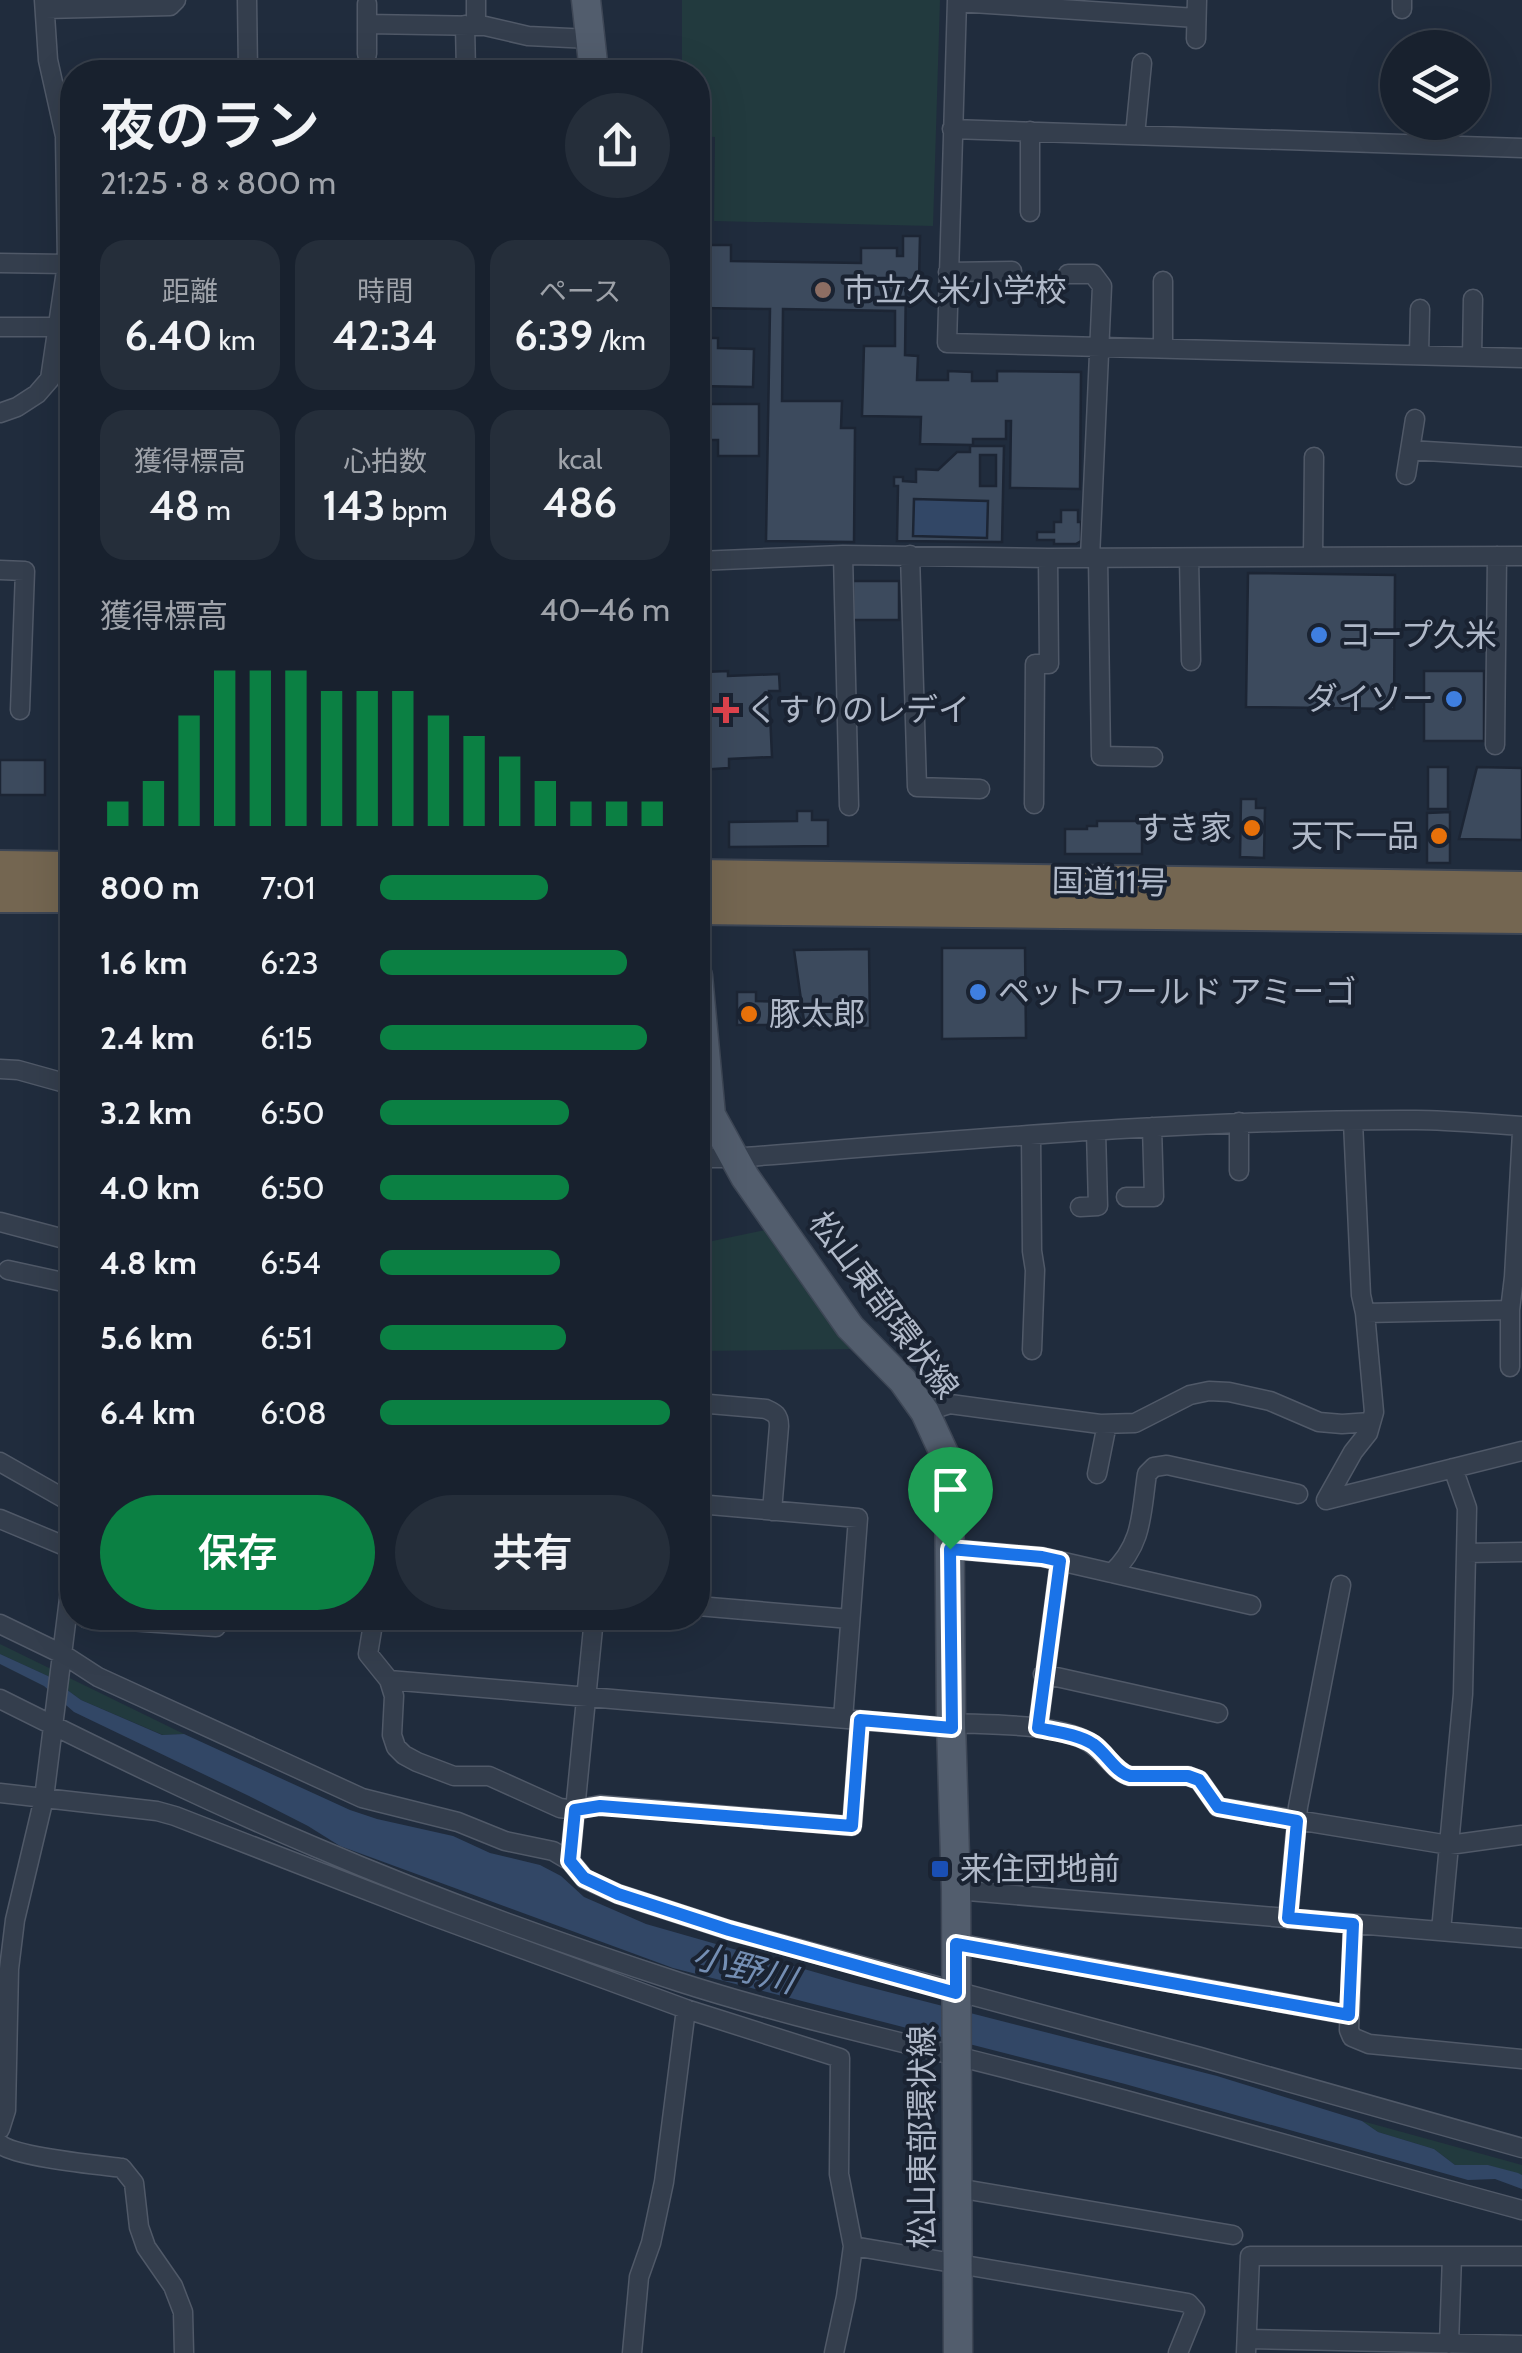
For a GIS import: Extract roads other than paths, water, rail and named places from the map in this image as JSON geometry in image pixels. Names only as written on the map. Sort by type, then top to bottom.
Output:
[{"type":"highway","points":[[0,867],[60,868]]},
{"type":"highway","name":"国道11号","points":[[710,876],[1522,888]]},
{"type":"highway","points":[[0,896],[60,896]]},
{"type":"highway","name":"国道11号","points":[[710,908],[1522,917]]},
{"type":"main road","points":[[586,0],[593,60]]},
{"type":"main road","name":"松山東部環状線","points":[[710,1095],[712,1115],[734,1158],[850,1327],[903,1381],[926,1412],[949,1464],[958,2353]]},
{"type":"street","points":[[60,117],[48,60],[44,4],[170,6],[176,0]]},
{"type":"street","points":[[247,0],[248,60]]},
{"type":"street","points":[[467,60],[476,0]]},
{"type":"street","points":[[1196,40],[1197,9],[957,1],[948,344],[1522,358]]},
{"type":"street","points":[[367,4],[368,54]]},
{"type":"street","points":[[367,24],[485,26],[528,36],[590,39]]},
{"type":"street","points":[[1135,135],[1142,63]]},
{"type":"street","points":[[952,128],[1522,148]]},
{"type":"street","points":[[1030,131],[1030,212]]},
{"type":"street","points":[[0,263],[60,264]]},
{"type":"street","points":[[948,272],[1012,271]]},
{"type":"street","points":[[1068,274],[1093,274],[1102,286],[1094,558],[1101,756],[1153,757]]},
{"type":"street","points":[[1163,281],[1164,349]]},
{"type":"street","points":[[1472,357],[1473,299]]},
{"type":"street","points":[[1419,355],[1420,309]]},
{"type":"street","points":[[0,413],[37,394],[50,379],[60,314]]},
{"type":"street","points":[[0,326],[58,328]]},
{"type":"street","points":[[1406,475],[1415,418]]},
{"type":"street","points":[[1410,450],[1522,456]]},
{"type":"street","points":[[1313,557],[1314,456]]},
{"type":"street","points":[[843,555],[848,806]]},
{"type":"street","points":[[710,561],[843,555],[1522,556]]},
{"type":"street","points":[[910,555],[918,788],[980,790]]},
{"type":"street","points":[[1496,556],[1496,744]]},
{"type":"street","points":[[1034,804],[1035,664],[1049,664],[1048,558]]},
{"type":"street","points":[[1189,558],[1192,662]]},
{"type":"street","points":[[0,570],[26,571],[20,710]]},
{"type":"street","points":[[0,668],[21,669]]},
{"type":"street","points":[[0,1070],[18,1070],[60,1081]]},
{"type":"street","points":[[710,1158],[1240,1122],[1418,1120],[1522,1129],[1518,1277],[1510,1310],[1510,1368]]},
{"type":"street","points":[[1239,1171],[1240,1122]]},
{"type":"street","points":[[1353,1122],[1361,1294],[1374,1412],[1368,1433],[1326,1500],[1522,1451]]},
{"type":"street","points":[[1126,1197],[1154,1197],[1152,1127]]},
{"type":"street","points":[[1080,1207],[1098,1206],[1096,1131]]},
{"type":"street","points":[[1031,1135],[1032,1251],[1036,1270],[1032,1350]]},
{"type":"street","points":[[0,1222],[60,1238]]},
{"type":"street","points":[[8,1270],[60,1281]]},
{"type":"street","points":[[1365,1313],[1510,1310]]},
{"type":"street","points":[[926,1412],[950,1404],[1107,1424],[1135,1423],[1190,1395],[1209,1391],[1270,1401],[1320,1422],[1371,1422]]},
{"type":"street","points":[[710,1405],[766,1409],[779,1419],[772,1511]]},
{"type":"street","points":[[1097,1474],[1107,1424]]},
{"type":"street","points":[[0,1462],[60,1496]]},
{"type":"street","points":[[1112,1573],[1136,1544],[1147,1474],[1154,1467],[1167,1465],[1298,1494]]},
{"type":"street","points":[[1441,1931],[1463,1694],[1466,1508],[1453,1468]]},
{"type":"street","points":[[372,1630],[368,1654],[389,1680],[394,1696],[392,1735],[396,1747],[416,1762],[454,1776],[489,1776],[560,1808],[600,1806],[852,1826],[850,1619],[858,1518],[710,1505]]},
{"type":"street","points":[[0,1519],[60,1544]]},
{"type":"street","points":[[950,1549],[1042,1557],[1251,1604]]},
{"type":"street","points":[[1466,1553],[1522,1552]]},
{"type":"street","points":[[1038,1728],[1060,1561]]},
{"type":"street","points":[[1288,1918],[1297,1821],[1341,1585]]},
{"type":"street","points":[[710,1607],[850,1619]]},
{"type":"street","points":[[0,1624],[98,1678],[362,1798],[458,1822],[504,1841],[553,1851],[570,1861],[584,1878],[618,1894],[956,1996],[1200,2057],[1522,2148]]},
{"type":"street","points":[[0,2129],[6,2110],[9,1969],[15,1920],[44,1798],[63,1659],[72,1630]]},
{"type":"street","points":[[570,1861],[593,1630]]},
{"type":"street","points":[[1044,1674],[1218,1713]]},
{"type":"street","points":[[389,1680],[852,1720],[1038,1728],[1082,1738],[1108,1756],[1122,1774],[1188,1776],[1199,1780],[1218,1807],[1449,1845],[1522,1835]]},
{"type":"street","points":[[0,1699],[56,1721],[154,1775],[314,1847],[482,1914],[682,1983],[1212,2123],[1522,2210]]},
{"type":"street","points":[[0,1793],[175,1816],[686,2009],[840,2058],[838,2174],[853,2246],[834,2353]]},
{"type":"street","points":[[956,1890],[1522,1938]]},
{"type":"street","points":[[1353,1924],[1349,2015],[1352,2037],[1359,2041],[1522,2059]]},
{"type":"street","points":[[956,1944],[1349,2015]]},
{"type":"street","points":[[632,2353],[639,2277],[652,2243],[664,2182],[686,2009]]},
{"type":"street","points":[[0,2144],[24,2153],[122,2168],[134,2183],[139,2227],[146,2247],[173,2286],[182,2312],[184,2353]]},
{"type":"street","points":[[957,2188],[1233,2235]]},
{"type":"street","points":[[853,2246],[1188,2303],[1195,2311],[1178,2353]]},
{"type":"street","points":[[1522,2256],[1250,2256],[1246,2346],[1412,2348],[1449,2344],[1483,2349],[1522,2345]]},
{"type":"street","points":[[1449,2344],[1452,2256]]},
{"type":"water","points":[[914,499],[988,501],[987,538],[913,536]]},
{"type":"water","name":"小野川","points":[[0,1654],[48,1676],[81,1700],[162,1735],[184,1734],[350,1810],[453,1836],[490,1853],[540,1865],[561,1876],[584,1897],[646,1924],[853,1983],[1217,2076],[1362,2121],[1378,2132],[1434,2149],[1455,2165],[1488,2165],[1518,2173],[1522,2175],[1522,2189],[1495,2179],[1468,2180],[1125,2084],[673,1968],[340,1846],[249,1796],[74,1712],[44,1686],[0,1664]]},
{"type":"place","name":"市立久米小学校","points":[[823,290]]},
{"type":"place","name":"コープ久米","points":[[1319,635]]},
{"type":"place","name":"ダイソー","points":[[1454,699]]},
{"type":"place","name":"くすりのレデイ","points":[[726,710]]},
{"type":"place","name":"すき家","points":[[1252,828]]},
{"type":"place","name":"天下一品","points":[[1439,836]]},
{"type":"place","name":"ペットワールド アミーゴ","points":[[978,992]]},
{"type":"place","name":"豚太郎","points":[[749,1014]]},
{"type":"place","name":"来住団地前","points":[[940,1869]]}]
